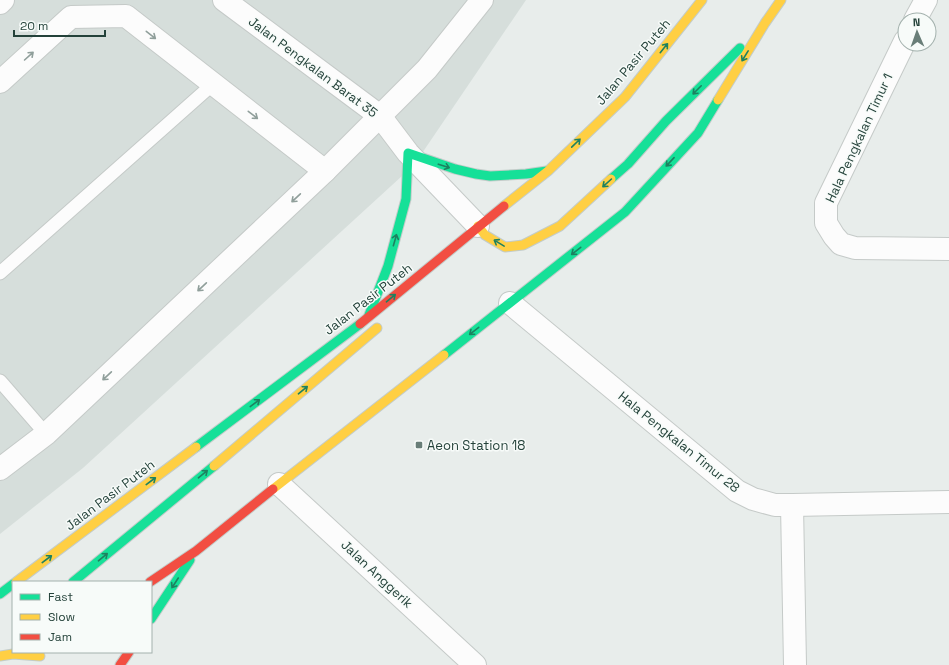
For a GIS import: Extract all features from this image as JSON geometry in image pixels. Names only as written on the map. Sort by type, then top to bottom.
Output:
[{"type":"main road","name":"Jalan Pasir Puteh","points":[[17,581],[481,234],[624,97],[702,0]]},
{"type":"main road","points":[[151,581],[196,550],[624,212],[698,133],[765,23],[781,0]]},
{"type":"main road","points":[[481,234],[505,247],[523,246],[560,226],[628,164],[666,121],[765,23]]},
{"type":"main road","points":[[369,317],[388,266],[406,199],[408,153],[455,169],[490,176],[526,174],[548,170]]},
{"type":"main road","points":[[74,581],[226,456],[382,324]]},
{"type":"main road","points":[[152,617],[196,550]]},
{"type":"main road","points":[[0,594],[12,585]]},
{"type":"main road","points":[[20,665],[23,653]]},
{"type":"main road","points":[[0,656],[23,653],[43,654]]},
{"type":"main road","points":[[120,665],[128,653]]},
{"type":"main road","points":[[28,665],[43,654]]},
{"type":"street","points":[[0,3],[3,0]]},
{"type":"street","name":"Jalan Pengkalan Barat 35","points":[[224,0],[380,116],[408,153],[481,234]]},
{"type":"street","points":[[0,469],[46,434],[325,171],[427,69],[482,0]]},
{"type":"street","points":[[920,12],[926,0]]},
{"type":"street","points":[[0,82],[71,18],[126,16],[325,171]]},
{"type":"street","name":"Hala Pengkalan Timur 1","points":[[900,52],[826,203],[826,223],[841,244],[855,248],[949,248]]},
{"type":"street","name":"Hala Pengkalan Timur 28","points":[[510,303],[737,491],[753,499],[775,505],[949,502]]},
{"type":"street","name":"Jalan Anggerik","points":[[279,484],[475,665]]},
{"type":"street","points":[[792,505],[795,665]]},
{"type":"lane","points":[[0,273],[213,84]]},
{"type":"lane","points":[[0,381],[46,434]]},
{"type":"shaded area","points":[[0,0],[526,0],[414,165],[83,468],[0,534]]},
{"type":"traffic: fast","points":[[611,179],[628,164],[666,121],[740,48]]},
{"type":"traffic: fast","points":[[444,355],[625,212],[698,133],[718,100]]},
{"type":"traffic: fast","points":[[369,315],[388,266],[406,199],[408,153],[455,169],[490,176],[547,171]]},
{"type":"traffic: fast","points":[[196,447],[360,324]]},
{"type":"traffic: fast","points":[[74,581],[214,466]]},
{"type":"traffic: fast","points":[[152,617],[190,560]]},
{"type":"traffic: fast","points":[[0,594],[12,585]]},
{"type":"traffic: slow","points":[[504,206],[548,171],[625,97],[702,0]]},
{"type":"traffic: slow","points":[[718,100],[765,23],[781,0]]},
{"type":"traffic: slow","points":[[478,226],[485,235],[505,247],[523,245],[560,226],[611,179]]},
{"type":"traffic: slow","points":[[214,466],[377,328]]},
{"type":"traffic: slow","points":[[273,489],[444,355]]},
{"type":"traffic: slow","points":[[17,581],[196,447]]},
{"type":"traffic: slow","points":[[0,656],[13,654],[40,656]]},
{"type":"traffic: jam","points":[[360,324],[504,206]]},
{"type":"traffic: jam","points":[[151,581],[196,551],[273,489]]},
{"type":"traffic: jam","points":[[120,665],[128,653]]},
{"type":"place","name":"Aeon Station 18","points":[[419,445]]}]
